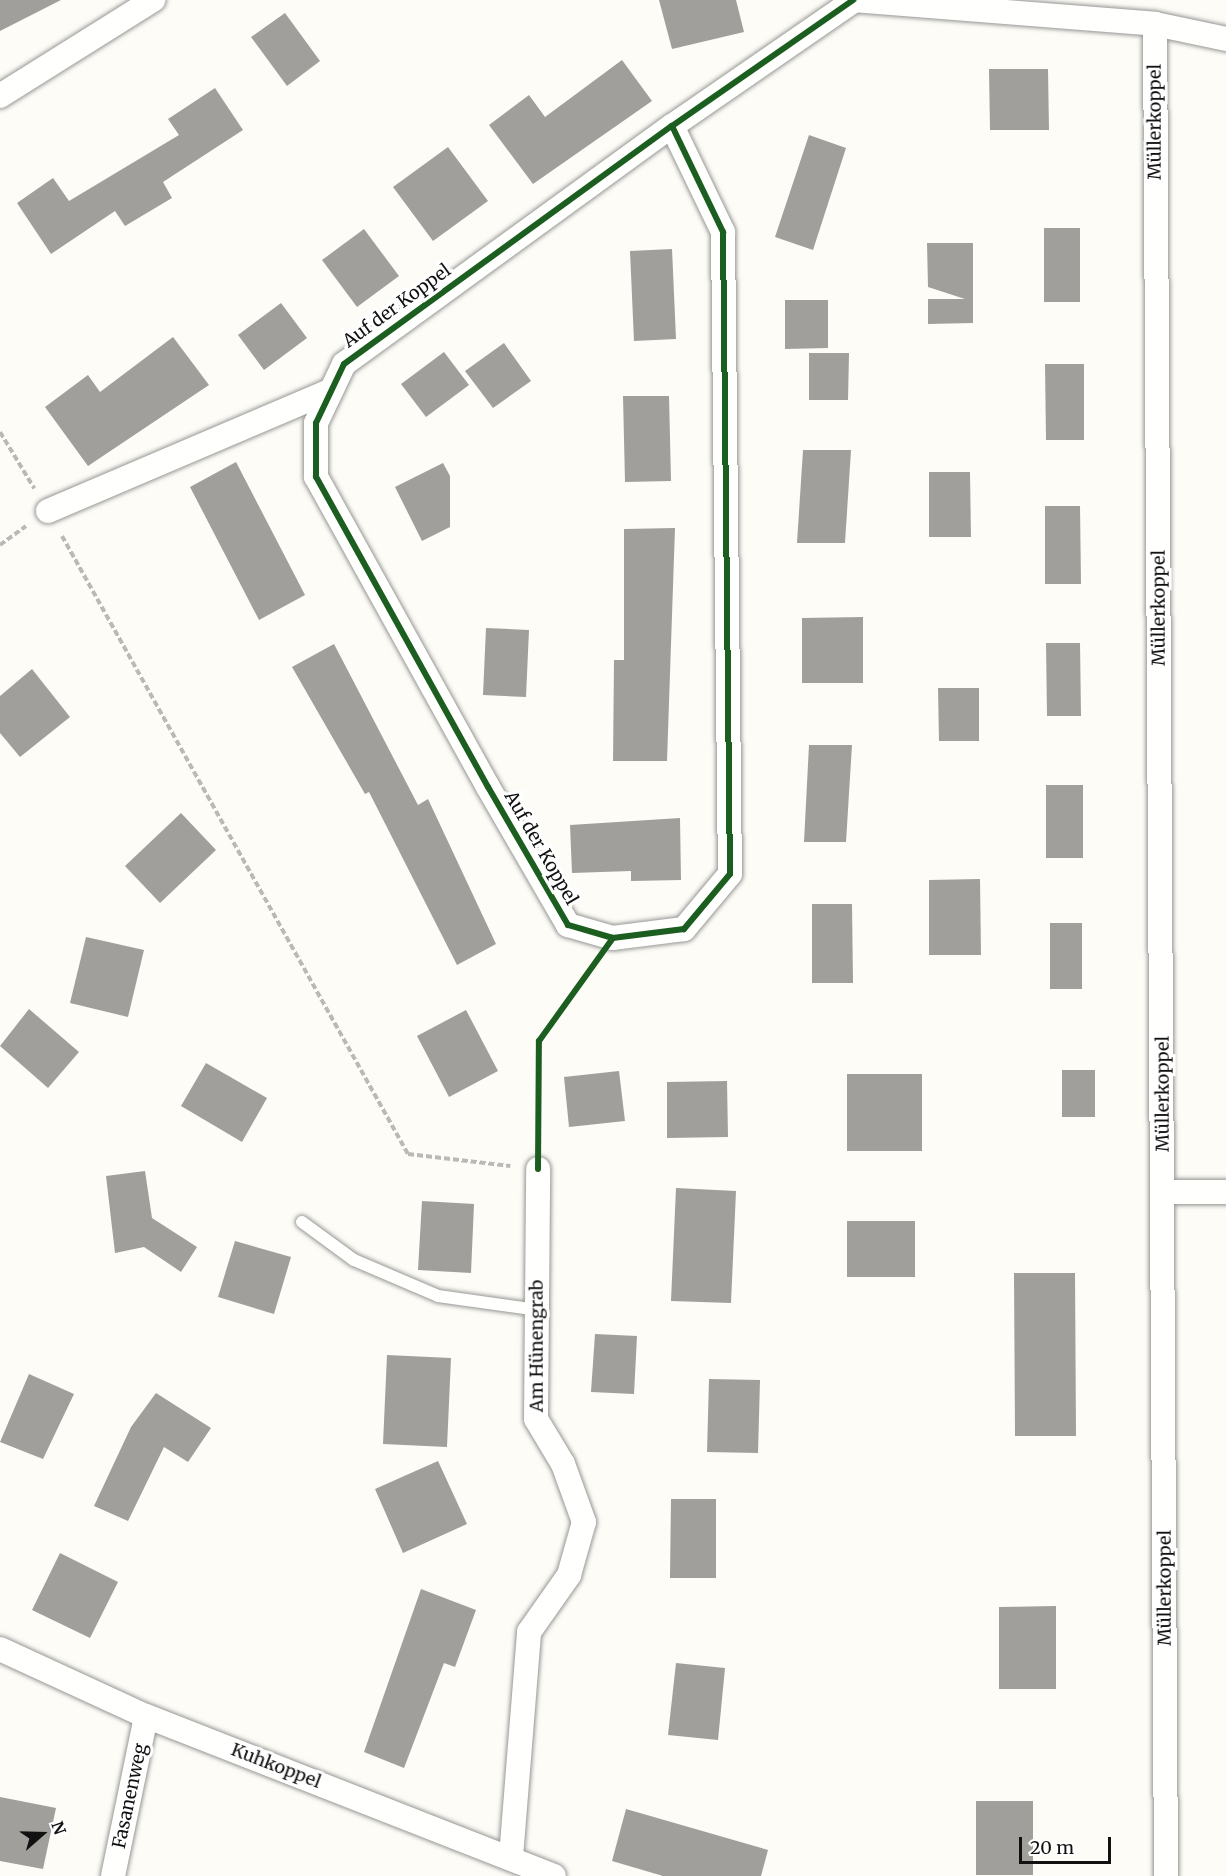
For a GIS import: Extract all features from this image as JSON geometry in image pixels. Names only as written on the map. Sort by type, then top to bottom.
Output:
[{"type":"street","points":[[0,96],[153,0]]},
{"type":"street","name":"Auf der Koppel","points":[[672,126],[723,232],[730,874],[684,929],[613,938],[568,925],[316,477],[316,423],[344,364],[672,126],[853,0],[1155,24],[1226,39]]},
{"type":"street","name":"Müllerkoppel","points":[[1155,24],[1164,1192],[1166,1876]]},
{"type":"street","points":[[48,511],[331,390]]},
{"type":"street","name":"Am Hünengrab","points":[[511,1857],[529,1632],[569,1575],[584,1522],[563,1464],[536,1419],[538,1169]]},
{"type":"street","points":[[1164,1192],[1226,1192]]},
{"type":"street","name":"Kuhkoppel","points":[[0,1649],[146,1716],[511,1857],[554,1876]]},
{"type":"street","name":"Fasanenweg","points":[[113,1876],[146,1716]]},
{"type":"lane","points":[[302,1222],[354,1260],[438,1296],[537,1310]]},
{"type":"path","points":[[0,432],[48,511],[408,1154],[538,1169]]},
{"type":"building","points":[[0,0],[61,0],[0,31]]},
{"type":"building","points":[[659,0],[736,0],[744,32],[672,49]]},
{"type":"building","points":[[285,13],[320,61],[287,86],[251,37]]},
{"type":"building","points":[[622,60],[652,101],[533,184],[489,125],[529,95],[545,117]]},
{"type":"building","points":[[989,69],[1048,69],[1049,130],[990,130]]},
{"type":"building","points":[[215,88],[243,130],[163,182],[172,198],[125,226],[115,211],[51,254],[17,203],[53,178],[69,201],[179,135],[168,119]]},
{"type":"building","points":[[809,135],[846,148],[813,250],[775,237]]},
{"type":"building","points":[[448,147],[488,201],[433,241],[393,187]]},
{"type":"building","points":[[1044,228],[1080,228],[1080,302],[1044,302]]},
{"type":"building","points":[[364,229],[399,276],[357,307],[322,260]]},
{"type":"building","points":[[927,243],[973,243],[973,323],[928,324],[928,299],[965,299],[928,287]]},
{"type":"building","points":[[672,249],[676,339],[634,341],[630,251]]},
{"type":"building","points":[[785,300],[828,300],[828,348],[785,349]]},
{"type":"building","points":[[281,303],[307,338],[264,370],[238,335]]},
{"type":"building","points":[[173,337],[209,385],[88,466],[45,407],[88,375],[100,392]]},
{"type":"building","points":[[504,343],[531,381],[493,408],[465,371]]},
{"type":"building","points":[[444,352],[469,385],[426,417],[401,384]]},
{"type":"building","points":[[809,353],[849,353],[848,400],[809,400]]},
{"type":"building","points":[[1045,364],[1084,364],[1084,440],[1046,440]]},
{"type":"building","points":[[623,396],[669,396],[671,481],[625,482]]},
{"type":"building","points":[[803,450],[851,450],[845,543],[797,543]]},
{"type":"building","points":[[236,462],[305,595],[259,620],[190,487]]},
{"type":"building","points":[[443,463],[450,476],[450,527],[422,541],[395,487]]},
{"type":"building","points":[[929,472],[970,472],[971,537],[929,537]]},
{"type":"building","points":[[1045,506],[1080,506],[1081,584],[1045,584]]},
{"type":"building","points":[[675,528],[667,761],[613,761],[614,660],[624,660],[624,529]]},
{"type":"building","points":[[863,617],[863,683],[802,683],[802,618]]},
{"type":"building","points":[[486,628],[529,630],[526,697],[483,695]]},
{"type":"building","points":[[1046,643],[1080,643],[1081,716],[1047,716]]},
{"type":"building","points":[[334,644],[418,805],[428,799],[496,944],[457,965],[369,792],[365,794],[292,667]]},
{"type":"building","points":[[32,669],[70,717],[20,757],[0,733],[0,696]]},
{"type":"building","points":[[938,688],[979,688],[979,741],[939,741]]},
{"type":"building","points":[[809,745],[852,745],[846,842],[804,842]]},
{"type":"building","points":[[1046,785],[1083,785],[1083,858],[1046,858]]},
{"type":"building","points":[[181,813],[216,850],[160,903],[125,866]]},
{"type":"building","points":[[680,818],[681,880],[631,881],[631,871],[572,873],[570,825]]},
{"type":"building","points":[[980,879],[981,955],[929,955],[929,880]]},
{"type":"building","points":[[812,904],[852,904],[853,983],[812,983]]},
{"type":"building","points":[[1050,923],[1082,923],[1082,989],[1050,989]]},
{"type":"building","points":[[86,937],[144,950],[128,1017],[70,1003]]},
{"type":"building","points":[[29,1009],[79,1052],[48,1088],[0,1046]]},
{"type":"building","points":[[466,1010],[498,1071],[449,1097],[417,1036]]},
{"type":"building","points":[[206,1063],[267,1098],[242,1142],[181,1106]]},
{"type":"building","points":[[1062,1070],[1095,1070],[1095,1117],[1062,1117]]},
{"type":"building","points":[[619,1071],[625,1121],[569,1127],[564,1077]]},
{"type":"building","points":[[847,1074],[922,1074],[922,1151],[847,1151]]},
{"type":"building","points":[[727,1081],[728,1137],[667,1138],[667,1082]]},
{"type":"building","points":[[145,1171],[152,1218],[197,1247],[181,1272],[144,1247],[115,1253],[106,1176]]},
{"type":"building","points":[[676,1188],[736,1191],[731,1303],[671,1301]]},
{"type":"building","points":[[422,1201],[474,1204],[471,1273],[418,1270]]},
{"type":"building","points":[[847,1221],[915,1221],[915,1277],[847,1277]]},
{"type":"building","points":[[235,1241],[291,1257],[274,1314],[218,1297]]},
{"type":"building","points":[[1014,1273],[1075,1273],[1076,1436],[1015,1436]]},
{"type":"building","points":[[595,1334],[637,1336],[634,1394],[591,1392]]},
{"type":"building","points":[[387,1355],[451,1358],[447,1447],[383,1444]]},
{"type":"building","points":[[29,1374],[74,1394],[43,1459],[0,1442]]},
{"type":"building","points":[[709,1379],[760,1380],[758,1453],[707,1452]]},
{"type":"building","points":[[156,1393],[211,1428],[188,1462],[164,1447],[128,1521],[94,1506],[131,1427]]},
{"type":"building","points":[[438,1461],[467,1524],[403,1553],[375,1489]]},
{"type":"building","points":[[671,1499],[716,1499],[716,1578],[670,1578]]},
{"type":"building","points":[[60,1553],[118,1582],[90,1638],[32,1610]]},
{"type":"building","points":[[421,1589],[476,1610],[455,1667],[444,1663],[404,1768],[364,1752]]},
{"type":"building","points":[[1056,1606],[1056,1689],[999,1689],[999,1607]]},
{"type":"building","points":[[676,1663],[725,1668],[718,1740],[668,1735]]},
{"type":"building","points":[[0,1797],[56,1808],[43,1869],[0,1861]]},
{"type":"building","points":[[976,1801],[1033,1801],[1033,1875],[976,1875]]},
{"type":"building","points":[[626,1809],[768,1850],[761,1876],[663,1876],[612,1861]]},
{"type":"cycle path","points":[[672,126],[723,232],[730,874],[684,929],[613,938],[568,925],[488,787],[316,477],[316,423],[344,364],[672,126],[853,0]]},
{"type":"cycle path","points":[[538,1169],[539,1041],[613,938]]}]
